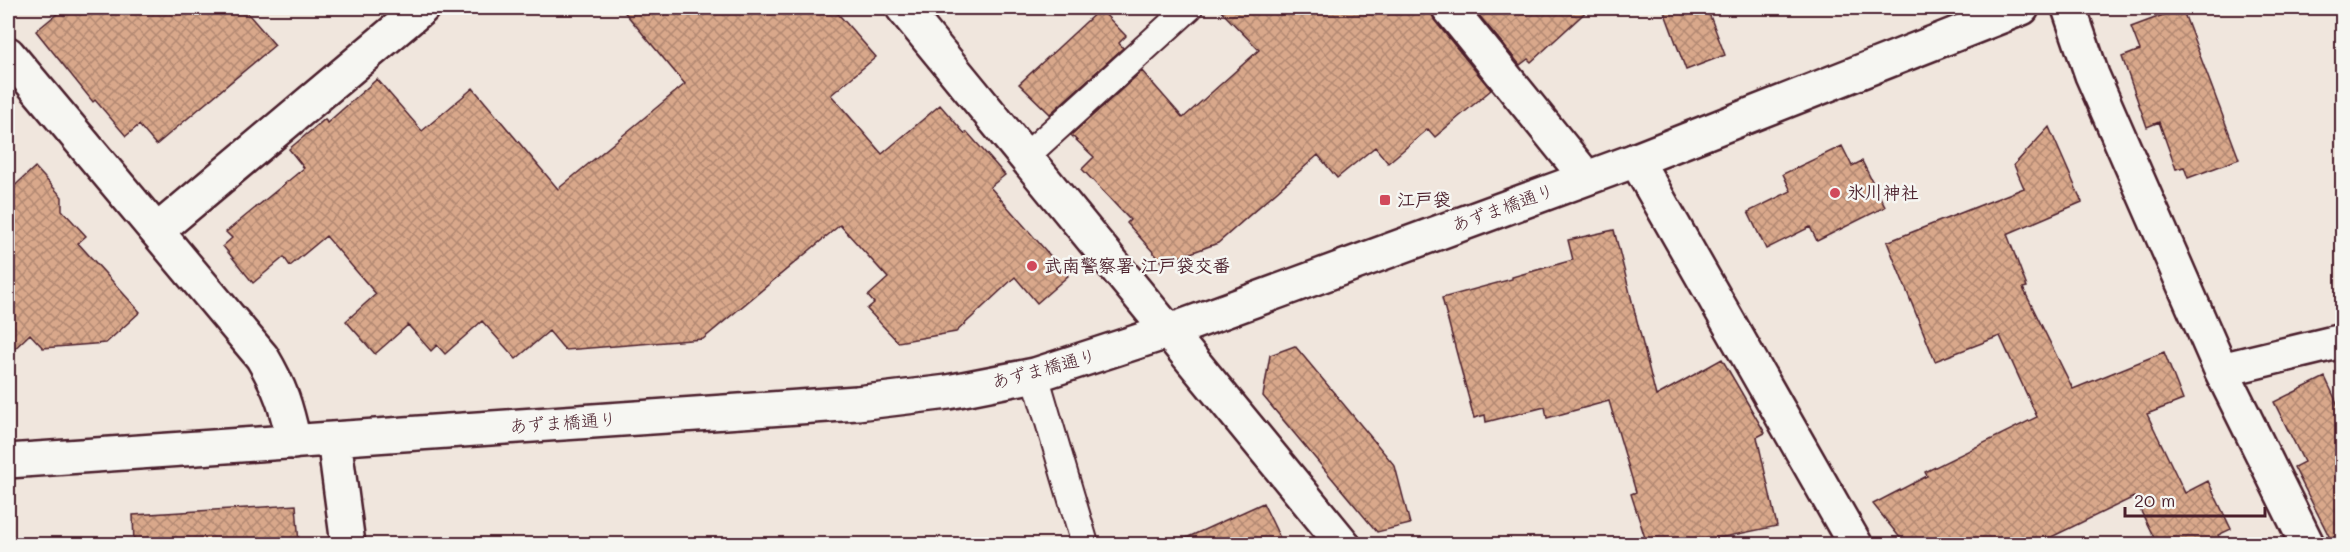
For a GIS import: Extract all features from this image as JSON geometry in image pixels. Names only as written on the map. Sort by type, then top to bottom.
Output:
[{"type":"street","points":[[157,231],[422,8]]},
{"type":"street","points":[[903,8],[1343,544]]},
{"type":"street","points":[[1449,8],[1586,177]]},
{"type":"street","name":"あずま橋通り","points":[[8,461],[857,403],[948,393],[1035,375],[1170,331],[1636,159],[2022,8]]},
{"type":"street","points":[[2069,8],[2092,75],[2221,370],[2307,544]]},
{"type":"street","points":[[8,54],[262,357],[278,384],[286,405],[294,442]]},
{"type":"street","points":[[1636,159],[1855,544]]},
{"type":"street","points":[[2221,370],[2343,341]]},
{"type":"street","points":[[334,439],[348,544]]},
{"type":"lane","points":[[1026,156],[1189,8]]},
{"type":"lane","points":[[1035,375],[1085,544]]},
{"type":"building","points":[[64,8],[243,8],[275,45],[156,145],[139,125],[126,136],[95,100],[93,102],[36,31]]},
{"type":"building","points":[[621,8],[833,8],[876,57],[831,95],[882,154],[940,105],[1005,175],[990,187],[1068,276],[1037,303],[1015,277],[956,332],[898,342],[867,309],[874,303],[868,296],[888,278],[840,225],[703,339],[565,350],[549,331],[516,359],[482,321],[445,354],[437,345],[431,351],[408,325],[375,354],[346,321],[376,294],[326,236],[290,266],[284,257],[253,283],[223,246],[232,238],[226,232],[304,168],[289,149],[325,119],[327,123],[377,79],[422,131],[473,88],[558,189],[685,84]]},
{"type":"building","points":[[1218,8],[1431,8],[1434,20],[1491,90],[1435,137],[1428,129],[1388,163],[1375,147],[1337,178],[1318,155],[1218,243],[1163,263],[1127,223],[1130,220],[1082,169],[1094,157],[1071,135],[1142,71],[1183,118],[1259,50]]},
{"type":"building","points":[[1473,8],[1590,8],[1531,62],[1528,59],[1520,65]]},
{"type":"building","points":[[1663,8],[1707,8],[1725,55],[1686,70]]},
{"type":"building","points":[[2182,8],[2239,159],[2188,178],[2184,167],[2176,169],[2159,122],[2147,127],[2122,57],[2140,50],[2131,27]]},
{"type":"building","points":[[1100,9],[1126,36],[1119,43],[1123,48],[1050,114],[1019,84]]},
{"type":"building","points":[[2049,127],[2082,202],[2007,234],[2027,287],[2023,288],[2073,389],[2164,352],[2183,400],[2147,414],[2185,493],[2208,481],[2231,529],[2218,535],[2223,544],[2157,544],[2134,497],[2037,544],[1905,544],[1873,504],[1927,476],[1925,472],[2037,417],[2000,336],[1935,361],[1887,242],[2024,188],[2014,165]]},
{"type":"building","points":[[1842,146],[1852,166],[1862,161],[1885,207],[1817,241],[1810,227],[1766,249],[1748,212],[1791,191],[1783,174]]},
{"type":"building","points":[[35,167],[62,197],[62,210],[86,236],[78,243],[140,312],[106,343],[43,348],[30,334],[8,355],[8,192]]},
{"type":"building","points":[[1614,230],[1656,396],[1722,359],[1765,433],[1757,437],[1777,526],[1690,544],[1647,544],[1631,494],[1636,492],[1609,401],[1547,418],[1545,407],[1486,422],[1485,415],[1474,418],[1442,298],[1573,260],[1568,240]]},
{"type":"building","points":[[1295,346],[1395,466],[1410,524],[1377,532],[1263,396],[1270,355]]},
{"type":"building","points":[[2325,377],[2343,416],[2343,544],[2333,544],[2294,467],[2304,462],[2274,402]]},
{"type":"building","points":[[1263,503],[1283,544],[1173,544]]},
{"type":"building","points":[[296,505],[299,544],[134,544],[133,515]]},
{"type":"place","name":"氷川神社","points":[[1835,193]]},
{"type":"place","name":"江戸袋","points":[[1385,200]]},
{"type":"place","name":"武南警察署 江戸袋交番","points":[[1032,266]]}]
